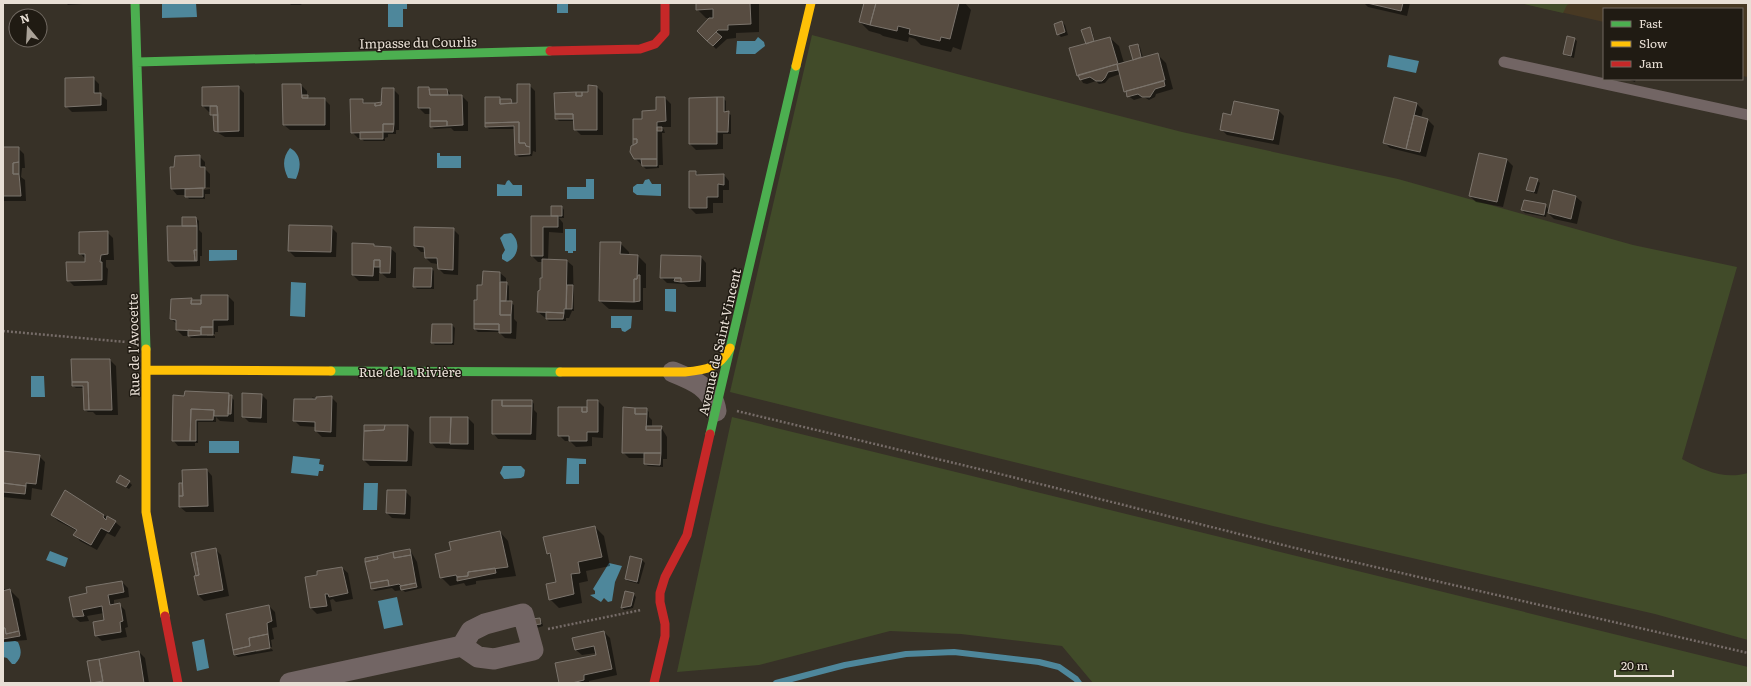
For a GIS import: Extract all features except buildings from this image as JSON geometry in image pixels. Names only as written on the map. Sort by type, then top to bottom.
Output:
[{"type":"street","name":"Rue de l'Avocette","points":[[135,3],[148,370],[146,512],[178,683]]},
{"type":"street","name":"Impasse du Courlis","points":[[137,62],[640,49],[655,44],[665,33],[665,3]]},
{"type":"street","name":"Avenue de Saint-Vincent","points":[[654,683],[666,628],[660,608],[662,588],[666,575],[683,546],[687,534],[811,3]]},
{"type":"street","name":"Rue de la Rivière","points":[[148,370],[700,371],[715,367],[726,357],[732,344]]},
{"type":"street","name":"Rue de la Rivière","points":[[673,372],[689,379],[706,390],[714,400],[716,409]]},
{"type":"street","points":[[290,683],[462,646],[478,657],[494,659],[533,650],[523,614],[485,624],[471,631],[462,646]]},
{"type":"lane","points":[[1504,62],[1748,115]]},
{"type":"path","points":[[3,331],[147,344]]},
{"type":"path","points":[[716,409],[1000,474],[1319,554],[1748,653]]},
{"type":"path","points":[[529,632],[642,610]]},
{"type":"shaded area","points":[[1521,3],[1748,3],[1748,77],[1743,76],[1743,8],[1603,8],[1603,22]]},
{"type":"green space","points":[[1520,3],[1572,3],[1567,5],[1563,13]]},
{"type":"green space","points":[[812,35],[1182,132],[1398,179],[1633,245],[1737,267],[1682,459],[1698,467],[1722,475],[1739,475],[1748,473],[1748,640],[1655,614],[1273,526],[730,392]]},
{"type":"green space","points":[[732,417],[1748,667],[1748,683],[1093,683],[1062,646],[961,634],[890,631],[759,665],[677,672]]},
{"type":"water","points":[[162,3],[196,3],[197,17],[162,18]]},
{"type":"water","points":[[388,3],[407,3],[407,9],[403,9],[403,27],[388,27]]},
{"type":"water","points":[[557,3],[568,3],[568,13],[557,13]]},
{"type":"water","points":[[758,37],[764,42],[765,46],[755,54],[736,54],[737,41],[755,41]]},
{"type":"water","points":[[1389,55],[1419,61],[1416,73],[1387,67]]},
{"type":"water","points":[[290,148],[298,157],[300,165],[296,179],[288,178],[284,166],[286,155]]},
{"type":"water","points":[[437,153],[440,153],[440,156],[461,156],[461,168],[437,168]]},
{"type":"water","points":[[586,179],[594,179],[594,199],[567,199],[567,187],[586,187]]},
{"type":"water","points":[[649,179],[652,184],[661,184],[661,196],[637,195],[633,192],[633,187],[637,184],[643,184],[645,180]]},
{"type":"water","points":[[509,180],[513,185],[522,185],[522,196],[497,196],[497,184],[505,185]]},
{"type":"water","points":[[565,229],[576,229],[576,251],[573,251],[573,253],[568,253],[568,251],[565,251]]},
{"type":"water","points":[[511,233],[516,240],[517,249],[511,260],[507,262],[502,259],[502,255],[505,250],[500,238],[504,234]]},
{"type":"water","points":[[209,250],[237,250],[237,260],[209,261]]},
{"type":"water","points":[[291,282],[306,283],[305,317],[290,316]]},
{"type":"water","points":[[665,289],[676,289],[676,312],[665,311]]},
{"type":"water","points":[[611,316],[632,316],[631,328],[625,332],[622,331],[621,328],[611,328]]},
{"type":"water","points":[[31,376],[44,376],[45,397],[31,397]]},
{"type":"water","points":[[209,441],[239,441],[239,453],[209,453]]},
{"type":"water","points":[[293,456],[320,459],[319,464],[324,465],[323,471],[319,471],[318,476],[291,473]]},
{"type":"water","points":[[567,458],[586,459],[586,464],[579,464],[579,484],[566,484]]},
{"type":"water","points":[[503,466],[521,466],[525,470],[524,476],[521,478],[504,479],[500,473]]},
{"type":"water","points":[[364,483],[378,483],[377,510],[363,510]]},
{"type":"water","points":[[50,551],[68,558],[65,567],[46,560]]},
{"type":"water","points":[[609,563],[622,566],[615,582],[612,601],[608,602],[604,598],[601,602],[590,595],[595,594],[593,589]]},
{"type":"water","points":[[397,597],[403,625],[384,629],[378,601]]},
{"type":"water","points":[[204,639],[209,668],[197,671],[192,642]]},
{"type":"water","points":[[3,642],[18,642],[21,654],[15,664],[12,664],[7,658],[3,657]]},
{"type":"waterway","points":[[776,683],[845,665],[906,654],[954,652],[1039,662],[1059,667],[1076,679],[1079,683]]},
{"type":"traffic: fast","points":[[135,3],[146,349]]},
{"type":"traffic: fast","points":[[137,62],[550,51]]},
{"type":"traffic: fast","points":[[710,434],[796,66]]},
{"type":"traffic: fast","points":[[331,371],[560,372]]},
{"type":"traffic: slow","points":[[796,66],[811,3]]},
{"type":"traffic: slow","points":[[560,372],[693,371],[706,369],[717,364],[726,355],[730,348]]},
{"type":"traffic: slow","points":[[146,349],[146,512],[165,616]]},
{"type":"traffic: slow","points":[[147,370],[331,371]]},
{"type":"traffic: jam","points":[[550,51],[640,49],[655,44],[665,33],[665,3]]},
{"type":"traffic: jam","points":[[654,683],[665,636],[665,624],[660,602],[660,593],[665,577],[687,535],[710,434]]},
{"type":"traffic: jam","points":[[165,616],[178,683]]}]
